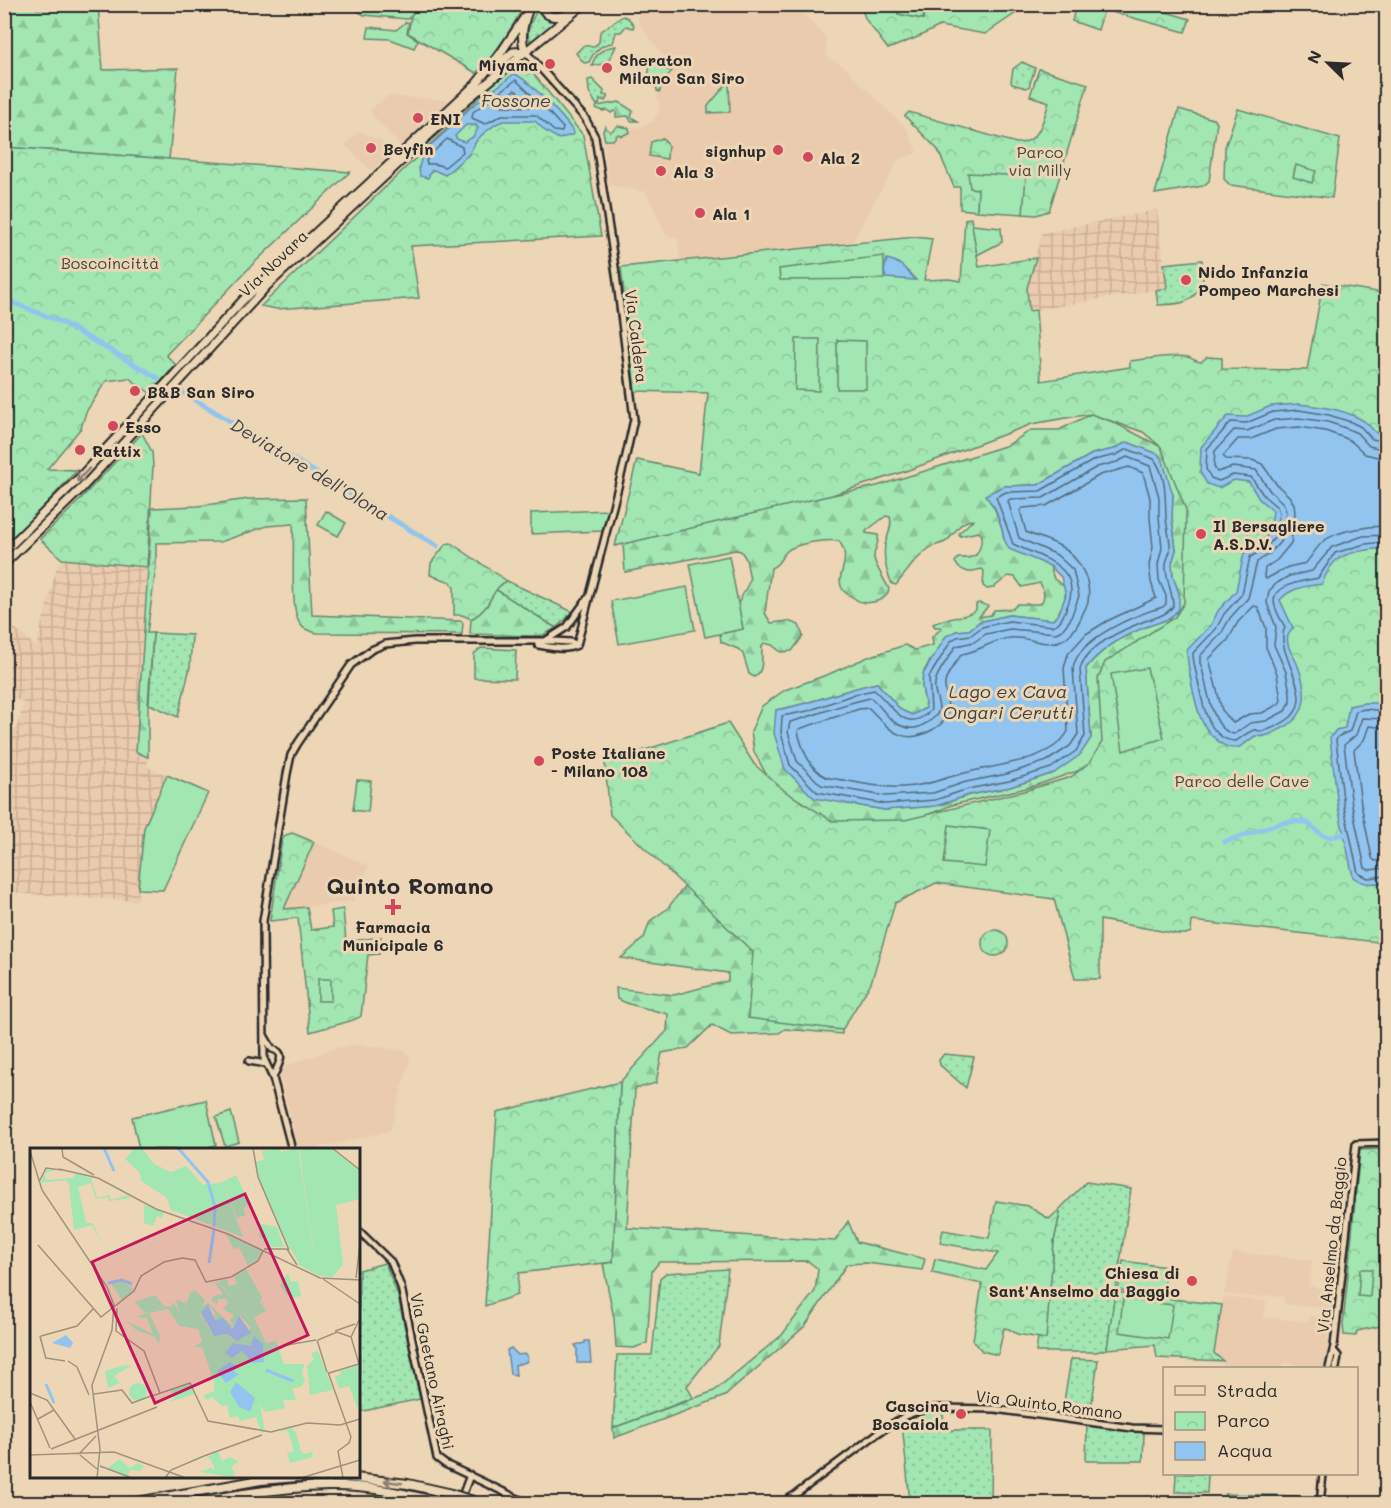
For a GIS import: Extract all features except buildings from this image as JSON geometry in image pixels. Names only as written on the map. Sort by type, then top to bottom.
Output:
[{"type":"highway","points":[[126,1503],[261,1480],[286,1478]]},
{"type":"highway","points":[[355,1478],[408,1484],[476,1502]]},
{"type":"highway","points":[[187,1503],[235,1495],[329,1486],[393,1491],[445,1503]]},
{"type":"main road","points":[[476,84],[513,52],[525,51],[521,37],[531,4]]},
{"type":"main road","points":[[541,4],[547,14],[554,17],[566,15],[583,4]]},
{"type":"main road","name":"Via Novara","points":[[4,564],[82,488],[257,295],[469,98],[583,4]]},
{"type":"main road","name":"Via Novara","points":[[4,552],[79,478],[243,300],[476,84],[500,54],[526,15]]},
{"type":"street","name":"Via Caldera","points":[[525,51],[585,118],[595,137],[610,230],[634,419],[577,645]]},
{"type":"street","points":[[544,642],[558,634],[571,622],[591,591]]},
{"type":"street","points":[[292,1148],[273,1078],[264,1054],[263,921],[287,774],[294,750],[342,676],[361,656],[392,642],[570,642],[577,645]]},
{"type":"street","points":[[527,643],[558,648],[570,648],[577,645]]},
{"type":"street","points":[[263,1033],[272,1049]]},
{"type":"street","points":[[273,1078],[281,1061],[278,1050],[272,1049],[251,1061],[277,1066]]},
{"type":"street","name":"Via Anselmo da Baggio","points":[[1329,1367],[1356,1144],[1386,1143]]},
{"type":"street","name":"Via Gaetano Airaghi","points":[[360,1232],[391,1262],[401,1287],[436,1455],[445,1464],[470,1475]]},
{"type":"street","name":"Via Anselmo da Baggio","points":[[1333,1350],[1338,1356],[1336,1367]]},
{"type":"street","name":"Via Quinto Romano","points":[[780,1503],[795,1496],[899,1420],[921,1410],[995,1409],[1132,1428],[1163,1429]]},
{"type":"street","points":[[459,1503],[470,1475],[529,1503]]},
{"type":"street","points":[[1322,1503],[1323,1475]]},
{"type":"shaded area","points":[[638,5],[795,5],[826,38],[826,56],[842,65],[908,130],[917,153],[898,160],[851,244],[680,261],[678,239],[666,235],[646,192],[609,185],[602,133],[624,132],[652,122],[658,113],[659,104],[656,84],[664,72],[667,60],[639,24]]},
{"type":"shaded area","points":[[387,96],[451,100],[400,146],[369,111]]},
{"type":"shaded area","points":[[359,131],[396,148],[371,171],[345,145]]},
{"type":"shaded area","points":[[1157,210],[1167,288],[1029,311],[1027,288],[1042,233]]},
{"type":"shaded area","points":[[62,559],[147,567],[136,752],[148,757],[148,767],[167,775],[144,828],[137,901],[5,891],[5,723],[16,730],[24,703],[5,694],[5,681],[10,672],[5,667],[5,619],[36,647],[57,566]]},
{"type":"shaded area","points":[[314,842],[369,866],[353,901],[284,910]]},
{"type":"shaded area","points":[[350,1045],[372,1046],[404,1051],[408,1054],[410,1060],[390,1131],[317,1148],[299,1148],[280,1076],[281,1071],[284,1067]]},
{"type":"shaded area","points":[[1233,1252],[1312,1260],[1309,1286],[1334,1289],[1332,1309],[1284,1304],[1284,1297],[1264,1295],[1263,1298],[1224,1294]]},
{"type":"shaded area","points":[[1223,1297],[1266,1301],[1264,1317],[1308,1322],[1310,1316],[1330,1319],[1325,1367],[1294,1367],[1294,1364],[1284,1363],[1283,1367],[1222,1367],[1223,1359],[1214,1353]]},
{"type":"green space","points":[[4,5],[48,5],[49,10],[68,5],[98,5],[103,70],[178,68],[169,159],[5,147]]},
{"type":"green space","points":[[347,5],[417,5],[407,19],[364,15]]},
{"type":"green space","points":[[417,5],[524,5],[503,41],[476,73],[408,33],[411,16]]},
{"type":"green space","points":[[540,5],[560,20],[536,39],[530,41],[529,27]]},
{"type":"green space","points":[[860,5],[900,5],[898,14],[923,19],[926,6],[922,5],[1023,5],[1022,9],[985,34],[940,26],[888,49],[866,20]]},
{"type":"green space","points":[[900,5],[926,5],[923,19],[898,14]]},
{"type":"green space","points":[[1076,5],[1160,5],[1159,10],[1190,19],[1185,32],[1104,10],[1098,30],[1072,21]]},
{"type":"green space","points":[[623,16],[634,25],[633,28],[626,26],[621,32],[616,32],[613,43],[601,47],[589,62],[584,63],[576,53],[584,45],[593,47],[599,42],[600,32]]},
{"type":"green space","points":[[406,22],[409,23],[407,33],[418,40],[414,48],[390,39],[367,38],[369,27],[396,30]]},
{"type":"green space","points":[[616,46],[608,63],[592,66],[600,52]]},
{"type":"green space","points":[[659,57],[664,69],[672,71],[661,83],[660,92],[657,91],[656,85],[653,85],[653,79],[648,76],[651,61]]},
{"type":"green space","points":[[523,61],[583,135],[601,236],[411,246],[419,298],[277,309],[261,306],[490,87]]},
{"type":"green space","points":[[1022,62],[1035,68],[1029,87],[1026,88],[1011,82],[1013,69]]},
{"type":"green space","name":"Parco via Milly","points":[[1039,69],[1088,84],[1049,211],[1036,215],[1023,214],[1025,176],[978,189],[977,211],[960,209],[960,187],[954,187],[938,150],[905,116],[909,112],[1016,143],[1030,140],[1039,130],[1049,102],[1030,96]]},
{"type":"green space","points":[[592,79],[604,91],[603,95],[608,96],[605,101],[600,99],[599,105],[589,92],[588,80]]},
{"type":"green space","points":[[729,81],[730,112],[708,113],[708,106]]},
{"type":"green space","points":[[619,102],[633,111],[631,117],[638,121],[631,121],[628,116],[616,117],[614,111],[611,113],[596,108]]},
{"type":"green space","points":[[1179,109],[1217,122],[1209,181],[1203,186],[1155,194]]},
{"type":"green space","points":[[1238,109],[1340,139],[1332,198],[1230,185],[1224,179],[1225,147]]},
{"type":"green space","points":[[605,126],[610,132],[618,126],[629,128],[630,132],[622,136],[618,134],[613,140],[605,140],[603,131]]},
{"type":"green space","points":[[663,138],[668,145],[667,159],[649,156],[651,142]]},
{"type":"green space","name":"Boscoincittà","points":[[4,147],[350,172],[252,265],[166,355],[176,365],[150,393],[129,378],[106,381],[86,412],[81,428],[47,469],[77,470],[4,549]]},
{"type":"green space","points":[[1296,165],[1316,171],[1312,183],[1293,177]]},
{"type":"green space","points":[[968,173],[1026,176],[1023,214],[977,211],[978,189],[970,188]]},
{"type":"green space","name":"Parco delle Cave","points":[[971,218],[979,267],[1036,258],[1027,288],[1029,311],[1036,310],[1041,381],[1130,367],[1130,361],[1175,356],[1188,357],[1201,362],[1207,357],[1222,358],[1222,369],[1307,370],[1323,283],[1383,293],[1386,291],[1386,943],[1192,921],[1191,932],[1178,934],[1100,920],[1100,979],[1075,979],[1054,899],[936,883],[895,903],[871,983],[842,1030],[748,1018],[753,952],[610,815],[605,763],[728,723],[754,764],[786,792],[832,821],[905,820],[1071,777],[1090,762],[1102,742],[1098,679],[1105,662],[1175,617],[1184,603],[1186,510],[1161,447],[1143,432],[1091,414],[1032,424],[906,471],[832,495],[615,546],[637,460],[699,473],[708,393],[635,391],[621,267],[915,237],[932,239],[924,280],[961,281],[965,219]]},
{"type":"green space","points":[[972,225],[1001,228],[1002,242],[977,255]]},
{"type":"green space","points":[[884,256],[884,279],[780,280],[779,269]]},
{"type":"green space","name":"Nido Infanzia Pompeo Marchesi","points":[[1202,260],[1203,284],[1193,296],[1184,302],[1158,305],[1156,290],[1167,288],[1164,264]]},
{"type":"green space","points":[[796,339],[820,339],[819,391],[795,390]]},
{"type":"green space","points":[[837,340],[866,341],[866,389],[837,389]]},
{"type":"green space","points":[[1091,414],[1113,422],[1169,451],[1386,943],[1113,732],[1095,765],[1031,787],[952,805],[910,822],[843,832],[772,785],[754,752],[751,731],[762,706],[785,690],[905,645],[915,650],[933,645],[932,637],[942,628],[935,627],[933,624],[971,613],[976,610],[976,604],[988,606],[979,617],[991,615],[994,610],[1012,609],[1018,604],[1040,604],[1042,602],[1044,594],[1040,583],[1022,587],[1015,577],[1008,576],[993,588],[987,589],[983,586],[984,571],[982,569],[968,572],[959,568],[955,562],[958,558],[969,558],[979,551],[982,535],[978,532],[960,536],[959,533],[973,520],[963,523],[945,542],[926,551],[896,585],[890,580],[885,555],[890,517],[886,516],[866,531],[866,533],[878,535],[874,558],[889,589],[883,598],[871,603],[859,601],[843,590],[840,579],[845,556],[839,541],[812,542],[791,548],[771,568],[765,613],[771,623],[788,621],[799,625],[803,636],[792,651],[781,652],[772,645],[764,643],[760,671],[754,677],[749,674],[743,654],[738,649],[721,642],[720,634],[743,629],[738,604],[750,580],[746,559],[741,551],[735,550],[625,572],[623,544],[877,486],[1008,445],[1031,430],[1059,430]],"holes":[[[1127,442],[1158,454],[1173,495],[1172,517],[1176,550],[1172,563],[1173,577],[1179,593],[1171,618],[1125,636],[1104,650],[1086,668],[1091,738],[1054,773],[936,806],[884,810],[840,802],[776,710],[877,683],[901,710],[912,715],[926,708],[922,687],[923,674],[933,657],[956,631],[969,630],[979,622],[1009,615],[1053,620],[1064,600],[1065,587],[1054,579],[1050,566],[1004,539],[998,516],[986,495],[1004,486],[1038,485],[1092,454],[1114,449]]]},
{"type":"green space","points":[[142,433],[152,452],[153,466],[147,567],[62,559],[40,539]]},
{"type":"green space","points":[[306,498],[312,615],[460,621],[463,623],[462,634],[317,633],[305,629],[300,624],[295,605],[293,524],[267,526],[220,542],[156,543],[156,568],[147,633],[153,633],[148,704],[148,757],[136,752],[152,508],[198,506],[249,499]]},
{"type":"green space","points":[[608,510],[602,531],[531,534],[531,513]]},
{"type":"green space","points":[[326,511],[346,523],[338,536],[318,525]]},
{"type":"green space","points":[[451,543],[507,581],[497,588],[484,609],[471,619],[462,615],[454,615],[454,588],[451,582],[430,575],[431,563],[446,544]]},
{"type":"green space","points":[[729,556],[743,629],[705,637],[690,564]]},
{"type":"green space","points":[[507,581],[573,612],[556,628],[495,589]]},
{"type":"green space","points":[[687,587],[695,630],[619,644],[611,601]]},
{"type":"green space","points":[[495,589],[556,628],[543,635],[533,636],[470,634],[471,619],[487,606]]},
{"type":"green space","points":[[153,633],[192,635],[190,667],[178,717],[149,704]]},
{"type":"green space","points":[[481,648],[516,650],[515,679],[474,678],[474,654]]},
{"type":"green space","points":[[1147,668],[1164,738],[1123,751],[1111,674]]},
{"type":"green space","points":[[167,775],[208,793],[163,890],[138,889],[144,828]]},
{"type":"green space","points":[[357,780],[371,781],[368,812],[353,810]]},
{"type":"green space","points":[[949,825],[990,830],[985,867],[944,863]]},
{"type":"green space","points":[[292,833],[314,842],[284,909],[307,907],[311,930],[333,927],[331,911],[343,909],[346,942],[381,937],[379,954],[368,955],[361,1016],[345,1023],[310,1032],[298,918],[270,921],[282,840],[286,835]]},
{"type":"green space","points":[[685,886],[753,952],[842,1030],[842,1034],[785,1029],[779,1033],[731,1035],[712,1025],[688,1048],[662,1053],[656,1083],[635,1089],[627,1228],[835,1241],[848,1221],[857,1242],[925,1259],[922,1270],[866,1263],[847,1264],[805,1326],[725,1396],[614,1438],[613,1428],[714,1391],[782,1335],[815,1291],[818,1269],[808,1261],[659,1262],[652,1271],[647,1343],[634,1348],[616,1347],[614,1318],[603,1264],[613,1262],[620,1082],[667,1031],[668,1014],[617,999],[616,988],[674,995],[728,981],[728,973],[621,958],[644,938],[650,921],[667,909]]},
{"type":"green space","points":[[995,930],[1004,934],[1008,943],[1004,952],[995,956],[986,952],[982,943],[986,934]]},
{"type":"green space","points":[[318,979],[331,979],[331,1001],[318,1001]]},
{"type":"green space","points":[[944,1054],[974,1057],[966,1088],[940,1065],[939,1060]]},
{"type":"green space","points":[[620,1082],[613,1262],[519,1273],[517,1295],[485,1306],[497,1112]]},
{"type":"green space","points":[[206,1100],[216,1145],[205,1148],[139,1148],[132,1117]]},
{"type":"green space","points":[[231,1112],[239,1142],[225,1146],[216,1117]]},
{"type":"green space","points":[[1386,1149],[1386,1325],[1357,1331],[1356,1336],[1344,1335],[1343,1325],[1360,1150]]},
{"type":"green space","points":[[1086,1182],[1131,1189],[1107,1349],[1096,1352],[1036,1352],[1038,1337],[1045,1339],[1054,1241],[1060,1213],[1058,1211]]},
{"type":"green space","points":[[996,1201],[1028,1206],[1049,1219],[1058,1211],[1060,1213],[1054,1241],[1046,1339],[1017,1334],[1004,1328],[998,1355],[982,1351],[973,1340],[982,1284],[932,1273],[935,1259],[986,1270],[998,1253],[940,1243],[943,1230],[989,1238]]},
{"type":"green space","points":[[1123,1261],[1166,1267],[1162,1296],[1118,1290]]},
{"type":"green space","points":[[385,1263],[398,1296],[420,1399],[360,1412],[360,1270]]},
{"type":"green space","points":[[728,1269],[719,1346],[687,1386],[693,1398],[613,1428],[617,1355],[652,1355],[660,1278],[666,1273]]},
{"type":"green space","points":[[1360,1269],[1372,1269],[1370,1297],[1358,1296]]},
{"type":"green space","points":[[1115,1292],[1222,1305],[1214,1353],[1223,1361],[1157,1358],[1155,1345],[1107,1349]]},
{"type":"green space","points":[[1123,1299],[1173,1305],[1168,1339],[1119,1332]]},
{"type":"green space","points":[[1071,1359],[1098,1360],[1090,1417],[1062,1414]]},
{"type":"green space","points":[[943,1412],[944,1430],[992,1430],[991,1503],[910,1503],[902,1423],[926,1413]]},
{"type":"green space","points":[[1087,1425],[1144,1432],[1143,1461],[1086,1461]]},
{"type":"green space","points":[[1176,1475],[1208,1475],[1207,1493],[1175,1492]]},
{"type":"green space","points":[[1225,1494],[1298,1496],[1298,1500],[1317,1501],[1316,1504],[1225,1503]]},
{"type":"water","name":"Fossone","points":[[514,74],[547,101],[574,134],[559,139],[545,131],[535,121],[503,121],[483,134],[469,154],[445,175],[434,170],[428,178],[420,176],[419,167],[423,152],[470,108]],"holes":[[[466,125],[476,125],[478,128],[473,137],[464,142],[455,136]]]},
{"type":"water","points":[[887,259],[906,269],[916,280],[886,278],[884,271]]},
{"type":"water","points":[[1299,404],[1332,409],[1357,417],[1381,436],[1386,437],[1386,548],[1343,556],[1333,564],[1322,584],[1294,590],[1280,600],[1293,628],[1287,640],[1303,684],[1302,708],[1293,721],[1285,727],[1267,735],[1255,736],[1241,746],[1227,747],[1216,740],[1201,719],[1188,665],[1187,650],[1211,625],[1218,611],[1236,591],[1244,553],[1266,537],[1273,511],[1259,499],[1249,482],[1234,480],[1219,488],[1207,484],[1200,472],[1201,447],[1228,416],[1245,417],[1271,406]]},
{"type":"water","name":"Lago ex Cava Ongari Cerutti","points":[[1127,442],[1158,454],[1163,461],[1173,495],[1172,517],[1176,550],[1172,563],[1173,577],[1179,593],[1179,609],[1167,619],[1112,644],[1086,668],[1091,738],[1080,755],[1054,773],[936,806],[885,810],[814,798],[785,769],[774,733],[776,710],[877,683],[901,710],[912,715],[926,708],[922,687],[923,674],[946,636],[956,631],[969,630],[979,622],[1009,615],[1053,620],[1059,613],[1066,595],[1061,577],[1050,566],[1009,549],[995,508],[985,495],[1004,486],[1038,485],[1092,454],[1114,449]]},
{"type":"water","points":[[1383,703],[1386,713],[1386,881],[1373,884],[1361,882],[1353,877],[1338,807],[1330,738],[1336,730],[1345,728],[1349,706]]},
{"type":"water","points":[[589,1341],[591,1363],[577,1363],[575,1345],[585,1343]]},
{"type":"water","points":[[511,1348],[518,1355],[525,1354],[528,1358],[526,1362],[515,1365],[516,1375],[510,1374],[507,1350]]},
{"type":"waterway","name":"Deviatore dell'Olona","points":[[4,299],[61,322],[158,378]]},
{"type":"waterway","name":"Deviatore dell'Olona","points":[[182,392],[437,546]]},
{"type":"waterway","points":[[1224,842],[1281,823],[1296,821],[1307,823],[1322,834],[1331,837]]},
{"type":"waterway","points":[[1336,836],[1344,834]]},
{"type":"place","name":"Miyama","points":[[550,64]]},
{"type":"place","name":"Sheraton Milano San Siro","points":[[607,68]]},
{"type":"place","name":"ENI","points":[[418,118]]},
{"type":"place","name":"Beyfin","points":[[371,148]]},
{"type":"place","name":"signhup","points":[[778,150]]},
{"type":"place","name":"Ala 2","points":[[808,157]]},
{"type":"place","name":"Ala 3","points":[[661,171]]},
{"type":"place","name":"Ala 1","points":[[700,213]]},
{"type":"place","name":"Nido Infanzia Pompeo Marchesi","points":[[1186,280]]},
{"type":"place","name":"B&B San Siro","points":[[135,391]]},
{"type":"place","name":"Esso","points":[[113,426]]},
{"type":"place","name":"Rattix","points":[[80,450]]},
{"type":"place","name":"Il Bersagliere A.S.D.V.","points":[[1201,534]]},
{"type":"place","name":"Poste Italiane - Milano 108","points":[[539,761]]},
{"type":"place","name":"Farmacia Municipale 6","points":[[393,907]]},
{"type":"place","name":"Chiesa di Sant'Anselmo da Baggio","points":[[1192,1281]]},
{"type":"place","name":"Cascina Boscaiola","points":[[961,1414]]},
{"type":"district","name":"Quinto Romano","points":[[410,885]]}]
